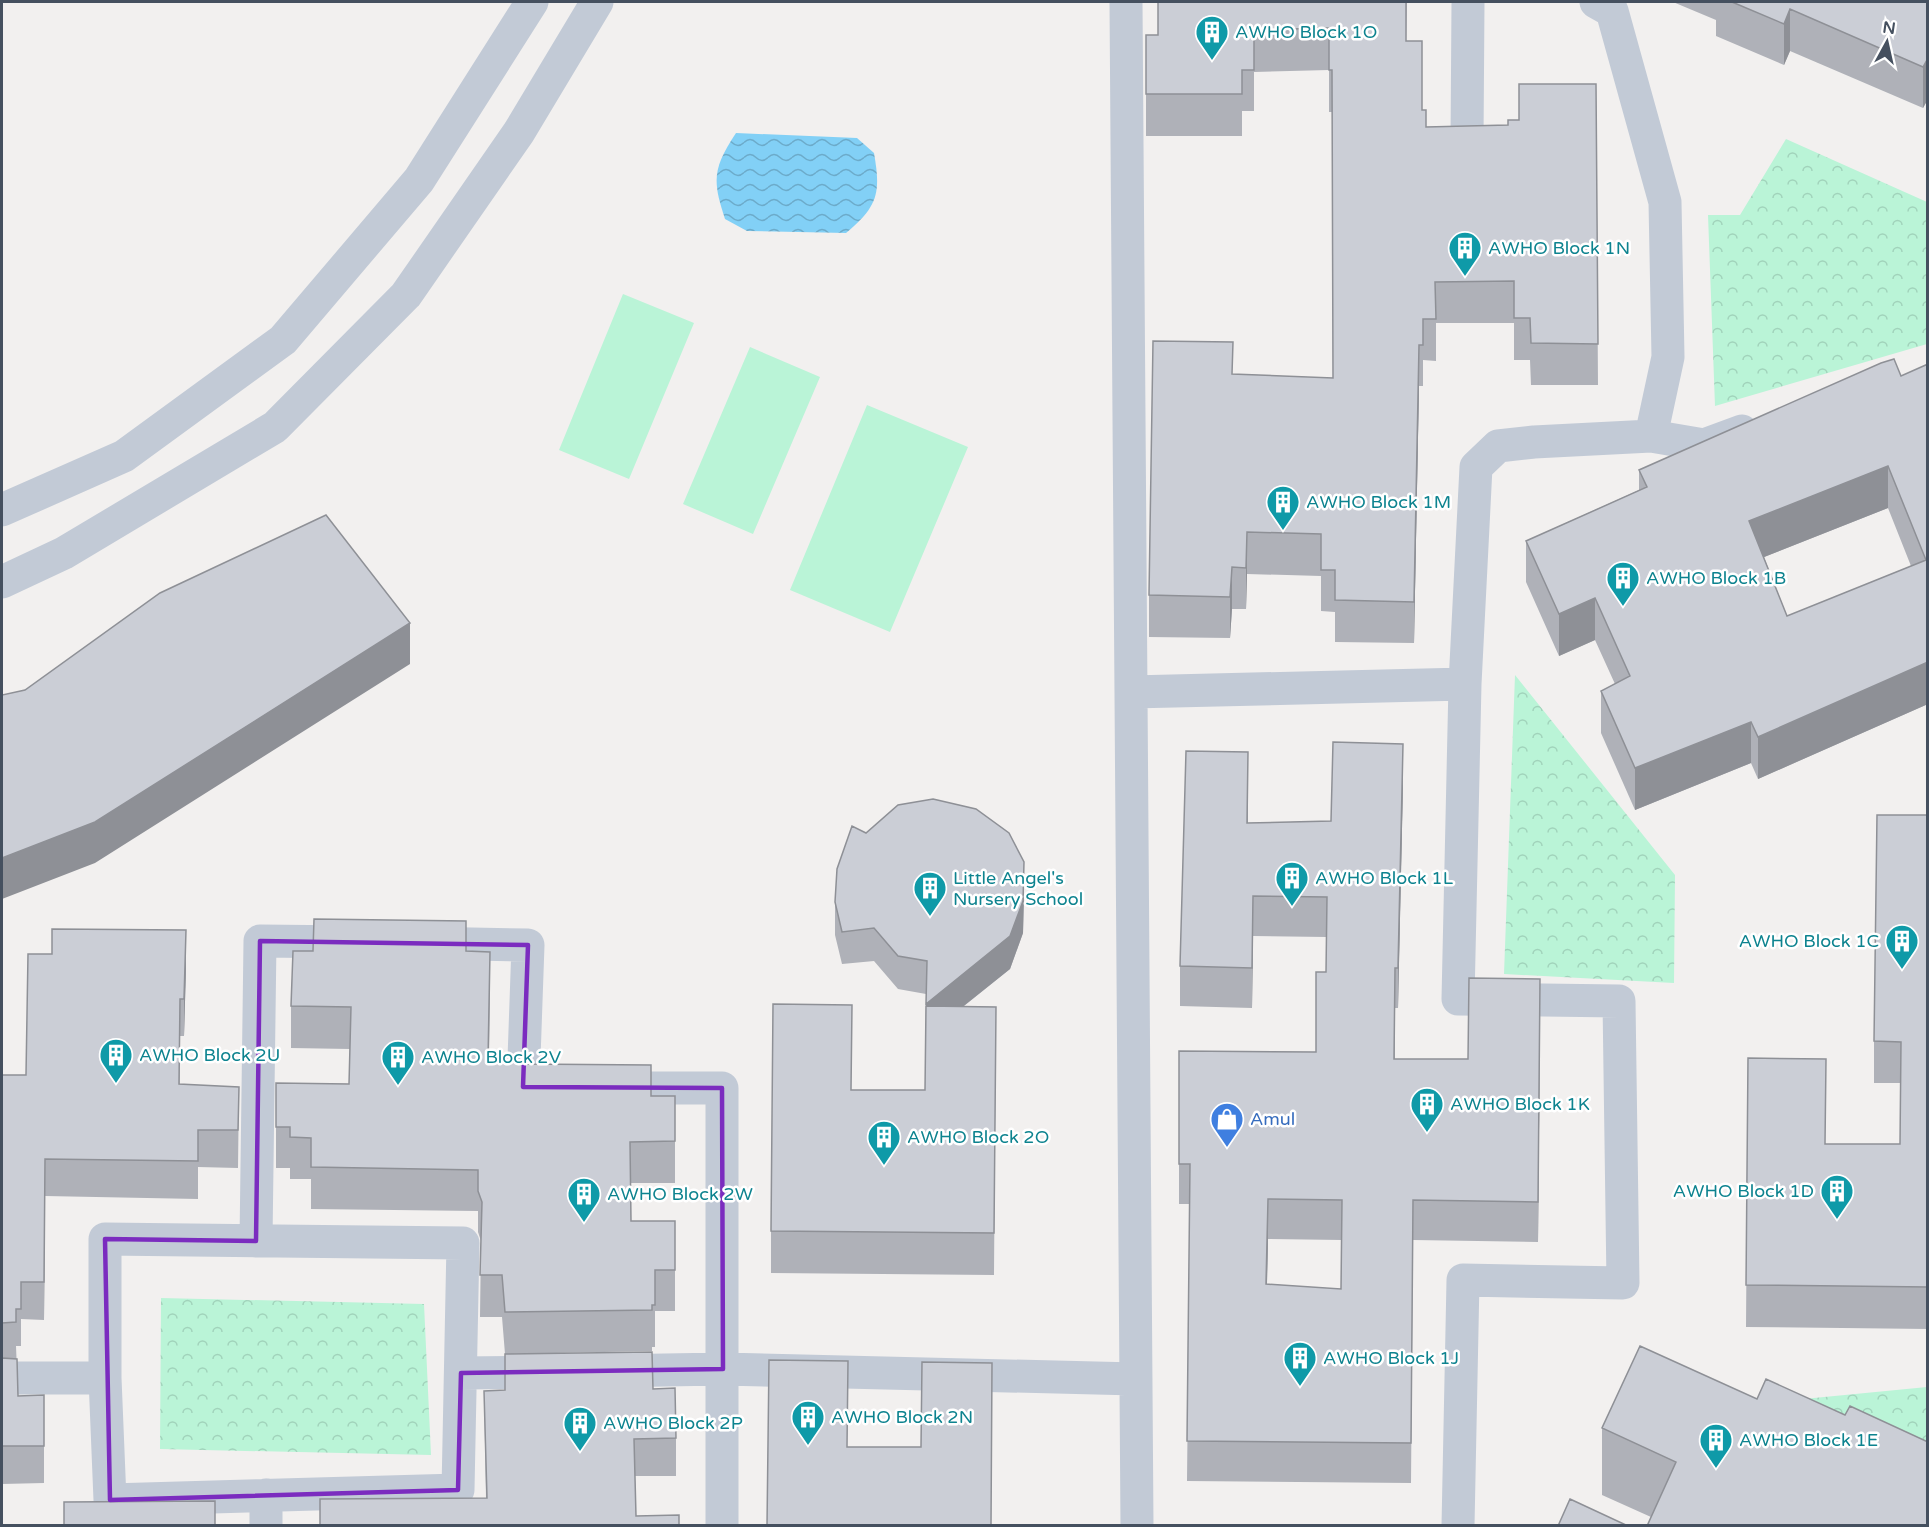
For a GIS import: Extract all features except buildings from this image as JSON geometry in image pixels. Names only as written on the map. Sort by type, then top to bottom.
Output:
[{"type":"street","points":[[2,510],[124,456],[283,340],[419,180],[532,2]]},
{"type":"street","points":[[2,582],[64,553],[275,427],[406,296],[519,132],[597,2]]},
{"type":"street","points":[[1126,2],[1137,1526]]},
{"type":"street","points":[[1467,141],[1468,2]]},
{"type":"street","points":[[1596,2],[1612,11],[1665,202],[1668,357],[1651,436]]},
{"type":"street","points":[[1458,1526],[1463,1280],[1623,1283],[1619,1001],[1458,999],[1465,684],[1476,466],[1498,447],[1534,442],[1651,436],[1704,445],[1770,421]]},
{"type":"street","points":[[1131,692],[1465,684]]},
{"type":"street","points":[[256,1241],[260,940],[528,945],[523,1087],[722,1088],[722,1526]]},
{"type":"street","points":[[105,1239],[256,1241],[463,1243],[458,1490],[266,1510],[110,1500],[105,1378],[105,1239]]},
{"type":"street","points":[[461,1373],[723,1370],[1136,1379]]},
{"type":"street","points":[[2,1378],[105,1378]]},
{"type":"highlighted area","points":[[260,941],[528,945],[523,1087],[722,1088],[723,1369],[461,1373],[458,1490],[110,1500],[105,1239],[256,1241]]},
{"type":"green space","points":[[1786,139],[1927,202],[1927,344],[1715,406],[1708,215],[1740,215]]},
{"type":"green space","points":[[623,294],[694,323],[629,479],[559,450]]},
{"type":"green space","points":[[750,347],[820,377],[753,534],[683,504]]},
{"type":"green space","points":[[867,405],[968,447],[890,632],[790,590]]},
{"type":"green space","points":[[1515,675],[1675,875],[1674,983],[1504,974]]},
{"type":"green space","points":[[161,1298],[424,1304],[431,1455],[160,1449]]},
{"type":"green space","points":[[1927,1387],[1927,1465],[1783,1401]]},
{"type":"water","points":[[736,133],[857,138],[874,153],[877,189],[871,206],[846,233],[747,231],[725,219],[718,194],[719,165]]},
{"type":"place","name":"AWHO Block 1O","points":[[1212,61]]},
{"type":"place","name":"AWHO Block 1N","points":[[1465,277]]},
{"type":"place","name":"AWHO Block 1M","points":[[1283,531]]},
{"type":"place","name":"AWHO Block 1B","points":[[1623,607]]},
{"type":"place","name":"AWHO Block 1L","points":[[1292,907]]},
{"type":"place","name":"Little Angel's Nursery School","points":[[930,917]]},
{"type":"place","name":"AWHO Block 1C","points":[[1902,970]]},
{"type":"place","name":"AWHO Block 2U","points":[[116,1084]]},
{"type":"place","name":"AWHO Block 2V","points":[[398,1086]]},
{"type":"place","name":"AWHO Block 1K","points":[[1427,1133]]},
{"type":"place","name":"Amul","points":[[1227,1148]]},
{"type":"place","name":"AWHO Block 2O","points":[[884,1166]]},
{"type":"place","name":"AWHO Block 1D","points":[[1837,1220]]},
{"type":"place","name":"AWHO Block 2W","points":[[584,1223]]},
{"type":"place","name":"AWHO Block 1J","points":[[1300,1387]]},
{"type":"place","name":"AWHO Block 2N","points":[[808,1446]]},
{"type":"place","name":"AWHO Block 2P","points":[[580,1452]]},
{"type":"place","name":"AWHO Block 1E","points":[[1716,1469]]}]
